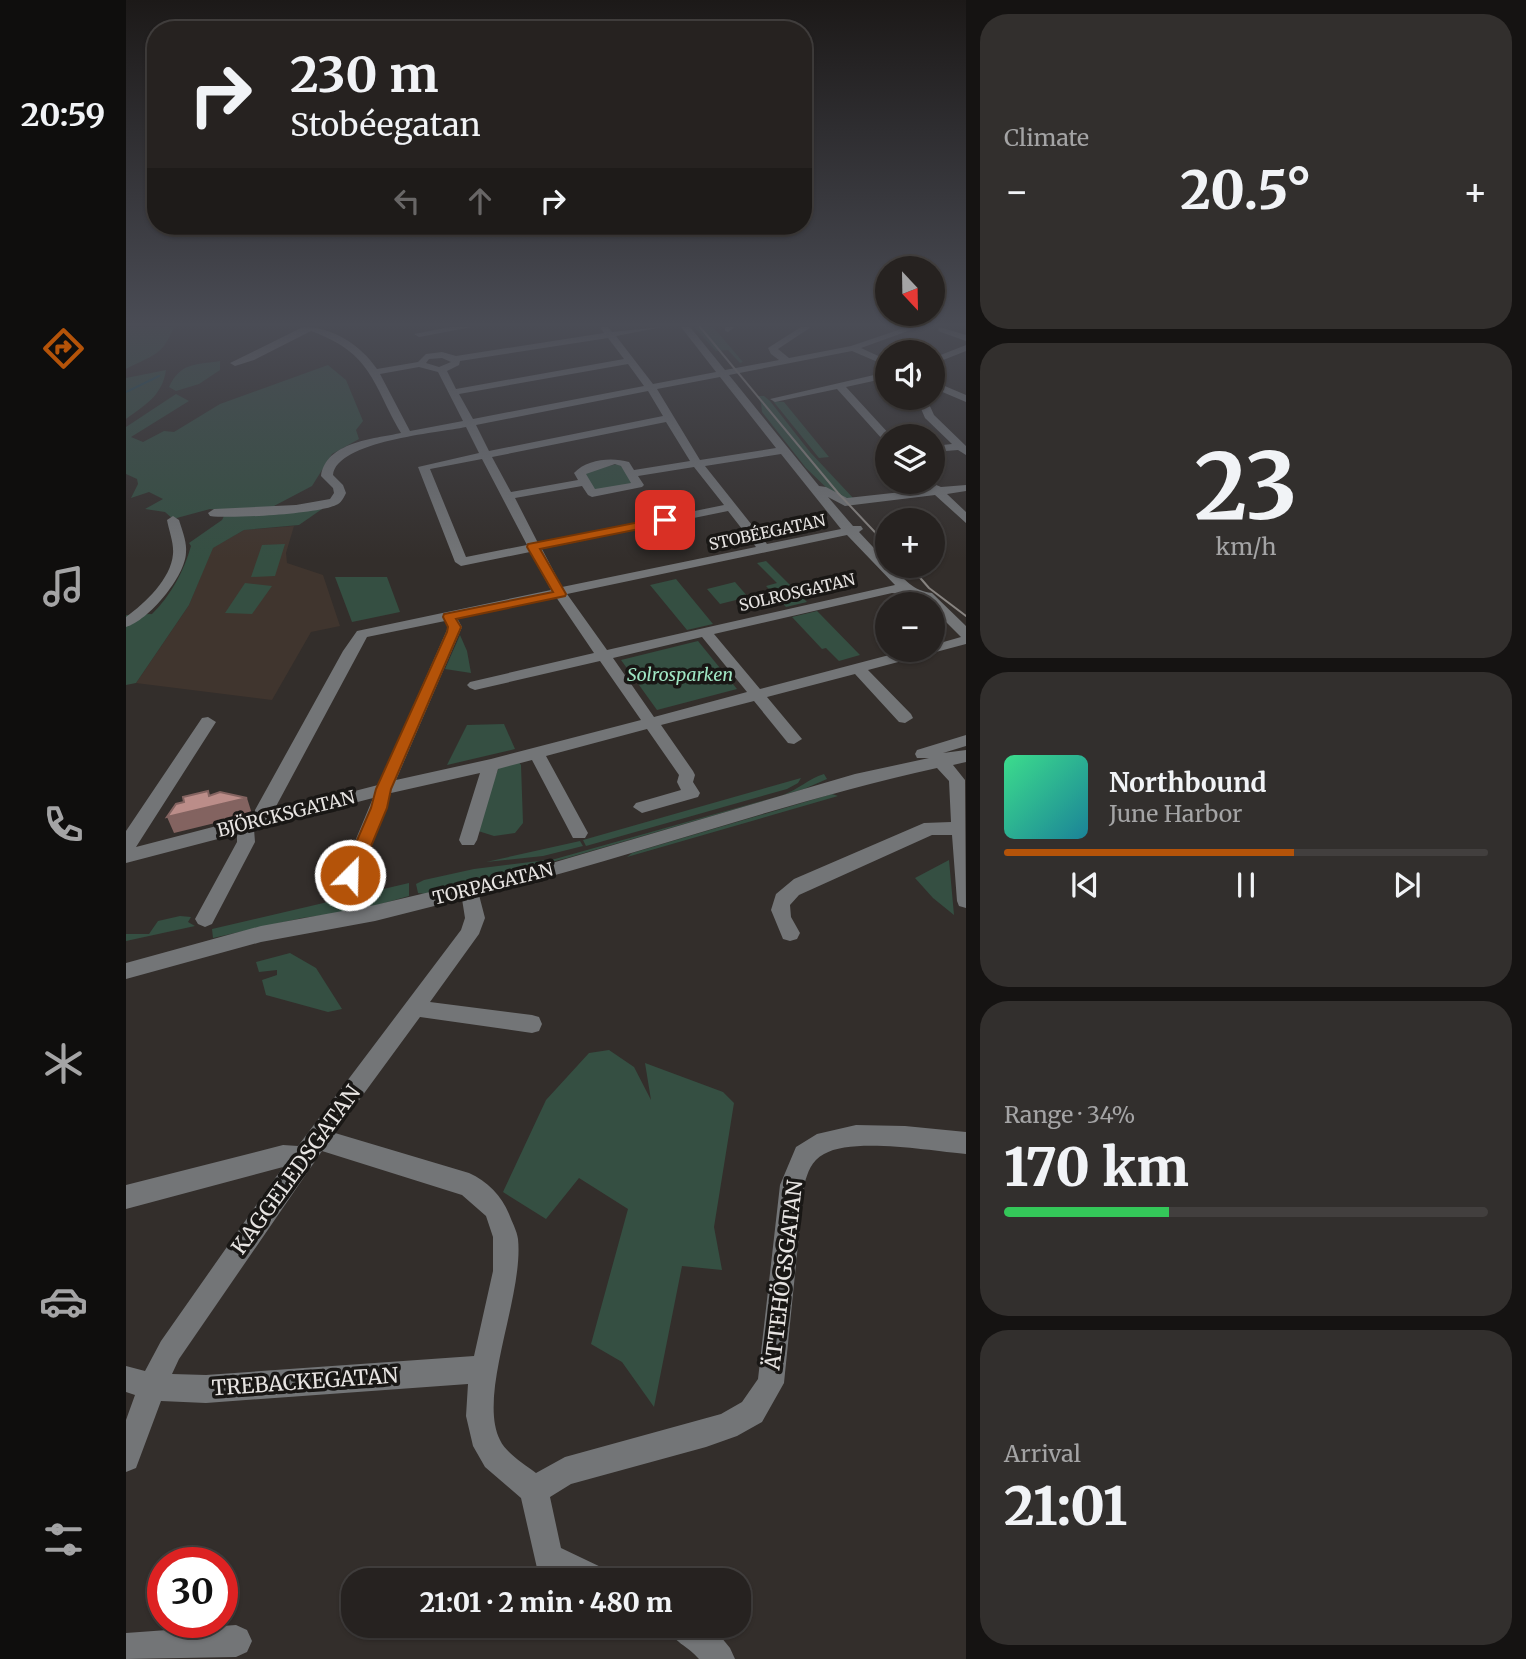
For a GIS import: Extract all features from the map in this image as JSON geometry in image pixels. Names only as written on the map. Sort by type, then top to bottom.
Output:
[{"type":"street","points":[[391,404],[407,435]]},
{"type":"street","points":[[461,404],[533,547],[560,594],[687,775],[685,782],[692,793],[642,807]]},
{"type":"street","points":[[214,513],[323,506],[337,500],[340,493],[327,476],[326,470],[339,455],[357,446],[566,404]]},
{"type":"street","points":[[661,404],[696,462],[765,550]]},
{"type":"street","points":[[750,404],[783,450],[909,592]]},
{"type":"street","points":[[753,404],[854,531],[875,551]]},
{"type":"street","points":[[857,404],[875,425]]},
{"type":"street","points":[[926,410],[964,449]]},
{"type":"street","points":[[669,418],[424,467],[461,562],[732,507]]},
{"type":"street","points":[[945,449],[964,449]]},
{"type":"street","points":[[632,474],[783,450]]},
{"type":"street","points":[[615,461],[625,464],[638,485],[599,494],[592,493],[585,482],[580,473],[582,470],[615,461]]},
{"type":"street","points":[[508,496],[585,482]]},
{"type":"street","points":[[945,491],[966,488]]},
{"type":"street","points":[[822,489],[842,502],[920,494]]},
{"type":"street","points":[[940,494],[966,519]]},
{"type":"street","points":[[126,623],[154,601],[177,563],[180,553],[173,520]]},
{"type":"street","name":"STOBÉEGATAN","points":[[264,821],[264,810],[356,639],[368,632],[854,531]]},
{"type":"street","points":[[901,578],[915,592]]},
{"type":"street","name":"SOLROSGATAN","points":[[475,685],[892,589],[905,589]]},
{"type":"street","points":[[350,875],[379,808],[384,789],[455,627],[449,617]]},
{"type":"street","points":[[945,622],[965,640]]},
{"type":"street","points":[[704,631],[794,739]]},
{"type":"street","name":"BJÖRCKSGATAN","points":[[945,645],[965,640]]},
{"type":"street","name":"BJÖRCKSGATAN","points":[[126,853],[491,765],[881,662]]},
{"type":"street","points":[[858,668],[905,718]]},
{"type":"street","points":[[126,853],[129,841],[200,725]]},
{"type":"street","name":"TORPAGATAN","points":[[937,756],[966,740]]},
{"type":"street","name":"TORPAGATAN","points":[[126,971],[261,934],[374,913],[552,870],[966,749]]},
{"type":"street","points":[[536,753],[579,833]]},
{"type":"street","points":[[937,756],[957,780],[966,901]]},
{"type":"street","name":"TORPAGATAN","points":[[937,756],[966,756]]},
{"type":"street","points":[[468,840],[491,765]]},
{"type":"street","points":[[205,919],[246,842],[245,825]]},
{"type":"street","points":[[790,933],[779,905],[784,895],[801,884],[930,828],[959,829]]},
{"type":"street","name":"KAGGELEDSGATAN","points":[[126,1458],[152,1387],[170,1350],[311,1148],[469,934],[475,918],[469,890]]},
{"type":"street","points":[[416,1007],[442,1013],[532,1024]]},
{"type":"street","name":"ÄTTEHÖGSGATAN","points":[[534,1490],[565,1471],[706,1433],[727,1426],[752,1412],[771,1382],[792,1185],[804,1155],[815,1146],[844,1136],[966,1143]]},
{"type":"street","points":[[126,1197],[311,1148],[470,1185],[483,1192],[505,1230],[509,1253],[485,1369],[480,1419],[488,1448],[534,1490],[548,1557],[570,1568]]},
{"type":"street","name":"TREBACKEGATAN","points":[[126,1379],[152,1387],[206,1389],[485,1369]]},
{"type":"street","points":[[702,1638],[719,1659]]},
{"type":"street","points":[[126,1648],[236,1641]]},
{"type":"shaded area","points":[[294,526],[286,553],[287,563],[323,575],[340,626],[311,632],[272,700],[136,683],[189,605],[212,548],[244,530]]},
{"type":"green space","points":[[126,404],[145,404],[126,419]]},
{"type":"green space","points":[[160,404],[183,404],[131,437],[143,442],[164,431],[174,432],[219,404],[356,404],[363,421],[356,430],[359,439],[332,454],[312,486],[274,506],[281,510],[322,509],[299,525],[244,530],[213,548],[189,605],[136,683],[126,685],[126,615],[152,614],[171,591],[181,573],[191,546],[189,543],[222,520],[225,514],[221,510],[210,509],[173,519],[165,512],[145,509],[163,499],[149,492],[131,498],[138,484],[137,479],[126,474],[126,427]]},
{"type":"green space","points":[[761,404],[773,404],[810,452],[854,499],[835,496],[806,468],[762,412]]},
{"type":"green space","points":[[776,404],[786,404],[829,457],[819,458]]},
{"type":"green space","points":[[617,464],[623,467],[633,480],[631,484],[594,490],[584,472]]},
{"type":"green space","points":[[285,544],[275,576],[251,577],[262,545]]},
{"type":"green space","points":[[766,561],[807,602],[786,607],[766,586],[777,583],[757,563]]},
{"type":"green space","points":[[335,577],[387,577],[400,612],[352,622]]},
{"type":"green space","points":[[676,579],[713,624],[687,630],[650,585]]},
{"type":"green space","points":[[735,582],[748,597],[720,604],[707,589]]},
{"type":"green space","points":[[245,583],[272,586],[252,614],[225,613]]},
{"type":"green space","points":[[817,611],[860,655],[839,661],[826,648],[822,649],[792,617]]},
{"type":"green space","points":[[460,635],[467,651],[471,673],[445,669]]},
{"type":"green space","name":"Solrosparken","points":[[698,641],[737,689],[657,710],[621,660]]},
{"type":"green space","points":[[504,724],[515,749],[447,765],[467,725]]},
{"type":"green space","points":[[518,761],[521,765],[523,823],[515,833],[494,836],[475,830],[499,767]]},
{"type":"green space","points":[[824,774],[827,779],[804,789],[567,858],[425,894],[418,893],[416,884],[424,880],[474,869],[555,859],[783,795]]},
{"type":"green space","points":[[801,778],[787,789],[586,846],[583,840]]},
{"type":"green space","points":[[832,794],[838,796],[627,857],[632,853]]},
{"type":"green space","points":[[580,841],[583,846],[543,856],[486,862]]},
{"type":"green space","points":[[949,860],[954,915],[933,898],[915,878]]},
{"type":"green space","points":[[409,883],[409,896],[356,911],[302,918],[213,938],[212,929]]},
{"type":"green space","points":[[180,916],[191,917],[188,922],[195,926],[126,941],[126,934],[149,934],[158,921]]},
{"type":"green space","points":[[290,953],[316,968],[342,1009],[328,1012],[266,995],[262,980],[277,975],[277,970],[259,972],[256,962]]},
{"type":"green space","points":[[609,1050],[634,1067],[651,1100],[645,1063],[723,1092],[734,1103],[714,1227],[722,1270],[682,1266],[654,1407],[622,1362],[591,1344],[628,1209],[579,1178],[546,1219],[503,1192],[546,1100],[589,1053]]},
{"type":"building","points":[[208,791],[209,796],[220,792],[247,798],[167,817],[176,804],[184,802],[183,797]]},
{"type":"tram line","points":[[764,404],[838,493],[875,532]]},
{"type":"tram line","points":[[920,578],[929,588],[966,616]]},
{"type":"route","points":[[350,875],[379,808],[384,789],[455,627],[449,617],[560,594],[533,547],[665,520]]}]
